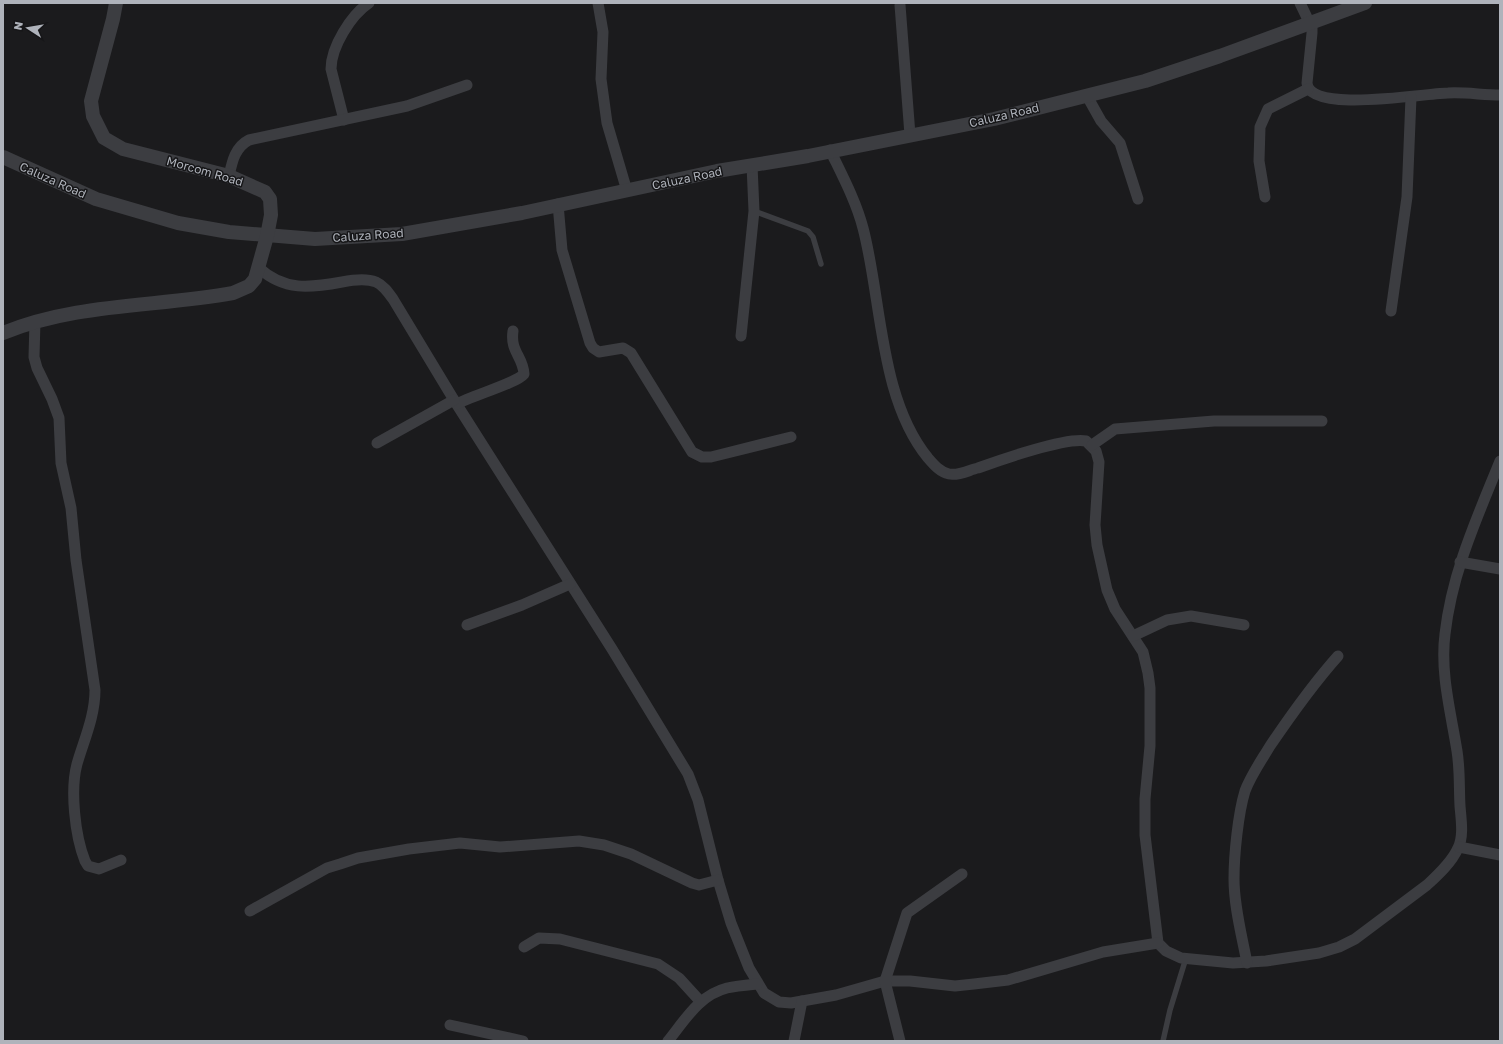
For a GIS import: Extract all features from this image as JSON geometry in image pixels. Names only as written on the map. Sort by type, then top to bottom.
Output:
[{"type":"street","name":"Morcom Road","points":[[3,333],[35,321],[81,311],[232,293],[249,286],[255,279],[259,268],[268,236],[271,215],[270,199],[265,192],[229,176],[123,149],[104,138],[93,116],[91,101],[116,3]]},
{"type":"street","points":[[344,120],[331,69],[331,60],[344,30],[369,3]]},
{"type":"street","points":[[598,3],[603,32],[601,79],[607,123],[626,191]]},
{"type":"street","points":[[1300,3],[1310,23],[1312,38],[1307,83],[1308,89],[1314,95],[1340,99],[1411,97],[1448,92],[1500,95]]},
{"type":"street","name":"Caluza Road","points":[[3,157],[96,199],[178,223],[229,232],[316,239],[402,234],[444,228],[752,165],[994,119],[1160,76],[1220,56],[1365,3]]},
{"type":"street","points":[[900,5],[910,135]]},
{"type":"street","points":[[229,176],[231,163],[242,143],[259,136],[344,120],[407,106],[466,85]]},
{"type":"street","points":[[1265,197],[1259,161],[1260,127],[1268,109],[1308,89]]},
{"type":"street","points":[[1087,96],[1101,121],[1120,143],[1138,199]]},
{"type":"street","points":[[1391,311],[1407,197],[1411,97]]},
{"type":"street","points":[[830,150],[842,173],[863,227],[886,358],[897,399],[910,429],[933,464],[942,472],[956,474],[1074,440],[1086,441],[1092,445],[1096,451],[1099,462],[1095,526],[1101,564],[1107,590],[1115,609],[1143,652],[1150,688],[1150,746],[1145,798],[1145,835],[1158,943],[1172,955],[1186,958],[1247,963],[1319,952],[1339,947],[1355,940],[1391,914],[1437,876],[1459,847],[1461,821],[1457,754],[1447,687],[1444,653],[1450,596],[1460,562],[1500,461]]},
{"type":"street","points":[[741,336],[754,211],[752,165]]},
{"type":"street","points":[[558,204],[562,250],[590,343],[593,348],[600,352],[620,348],[626,349],[631,354],[692,452],[702,457],[711,457],[791,437]]},
{"type":"street","points":[[259,268],[274,281],[294,286],[329,284],[352,280],[376,282],[393,298],[455,402],[510,486],[570,584],[608,642],[688,774],[698,800],[718,880],[731,923],[757,984],[771,998],[779,1002],[802,1001],[836,995],[884,981],[910,980],[955,986],[1008,980],[1103,952],[1158,943]]},
{"type":"street","points":[[35,321],[34,357],[36,368],[52,399],[59,418],[62,463],[71,508],[77,568],[95,690],[94,709],[75,772],[73,800],[85,861],[88,866],[99,869],[121,860]]},
{"type":"street","points":[[377,443],[455,402],[516,380],[524,374],[523,367],[513,348],[513,331]]},
{"type":"street","points":[[1092,445],[1115,430],[1214,421],[1322,421]]},
{"type":"street","points":[[1460,562],[1500,569]]},
{"type":"street","points":[[467,625],[522,605],[570,584]]},
{"type":"street","points":[[1133,636],[1167,620],[1191,616],[1244,625]]},
{"type":"street","points":[[1247,963],[1235,898],[1234,879],[1245,792],[1259,764],[1281,729],[1318,679],[1338,656]]},
{"type":"street","points":[[250,911],[327,868],[358,858],[444,844],[460,843],[500,847],[579,841],[604,845],[631,854],[699,885],[718,880]]},
{"type":"street","points":[[1459,847],[1500,855]]},
{"type":"street","points":[[900,1041],[884,981],[907,913],[962,874]]},
{"type":"street","points":[[524,946],[539,938],[560,939],[658,964],[679,978],[700,1001]]},
{"type":"street","points":[[668,1041],[700,1001],[709,995],[726,988],[757,984]]},
{"type":"street","points":[[794,1041],[802,1001]]},
{"type":"street","points":[[450,1025],[523,1041]]},
{"type":"lane","points":[[754,211],[808,231],[813,237],[821,264]]},
{"type":"lane","points":[[1163,1041],[1170,1010],[1186,958]]}]
